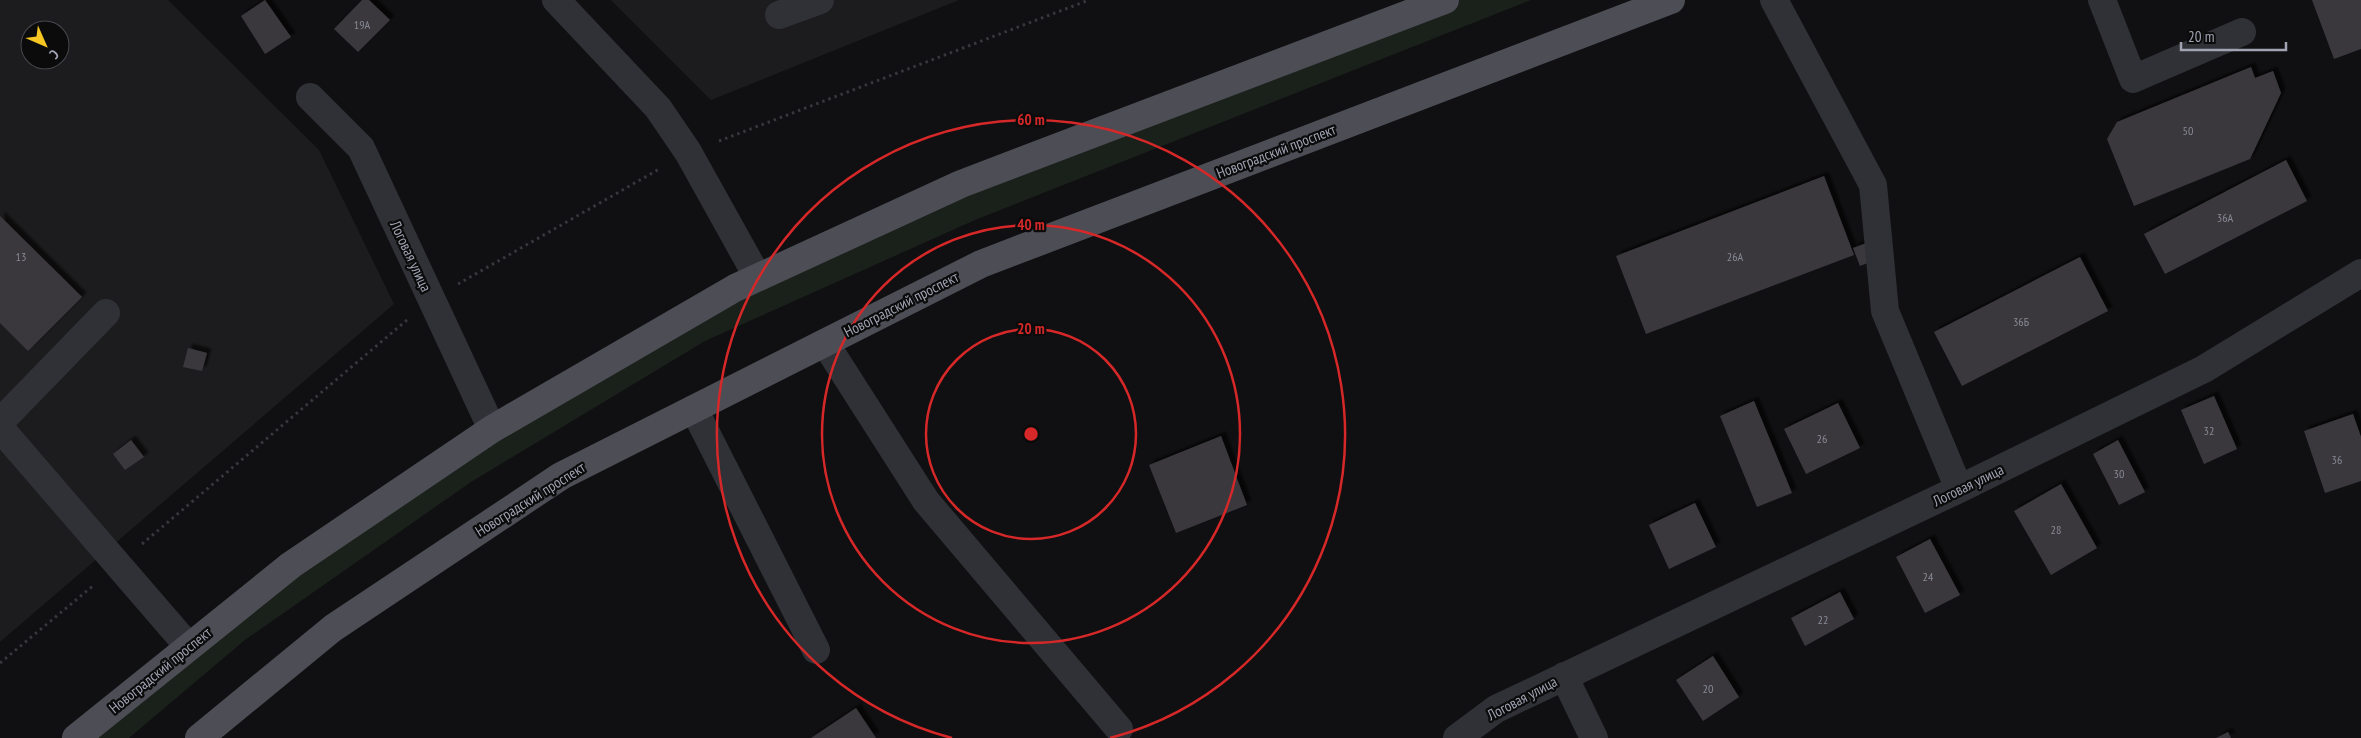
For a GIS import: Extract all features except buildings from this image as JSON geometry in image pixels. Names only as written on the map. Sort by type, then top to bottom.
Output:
[{"type":"main road","name":"Новоградский проспект","points":[[76,738],[291,565],[492,429],[757,276],[962,184],[1445,0]]},
{"type":"main road","name":"Новоградский проспект","points":[[199,738],[333,628],[561,476],[981,264],[1671,0]]},
{"type":"street","points":[[556,0],[658,108],[688,152],[757,276]]},
{"type":"street","points":[[779,15],[820,0]]},
{"type":"street","points":[[1774,0],[1873,186],[1885,311],[1959,489]]},
{"type":"street","points":[[2102,0],[2132,78],[2242,32]]},
{"type":"street","name":"Логовая улица","points":[[310,97],[361,148],[492,429]]},
{"type":"street","name":"Логовая улица","points":[[1457,738],[1496,709],[1959,489],[2204,369],[2361,273]]},
{"type":"street","points":[[0,422],[106,313]]},
{"type":"street","points":[[826,342],[926,501],[1119,729]]},
{"type":"street","points":[[694,408],[816,650]]},
{"type":"street","points":[[0,428],[189,647]]},
{"type":"street","name":"Логовая улица","points":[[1564,676],[1594,738]]},
{"type":"path","points":[[0,663],[432,299],[688,152],[1089,0]]},
{"type":"shaded area","points":[[0,0],[168,0],[319,150],[394,304],[0,642]]},
{"type":"shaded area","points":[[611,0],[959,0],[711,100]]},
{"type":"shaded area","points":[[1455,0],[1531,0],[975,220],[705,341],[471,482],[245,640],[129,738],[87,738],[305,563],[479,447],[699,318],[919,211]]}]
